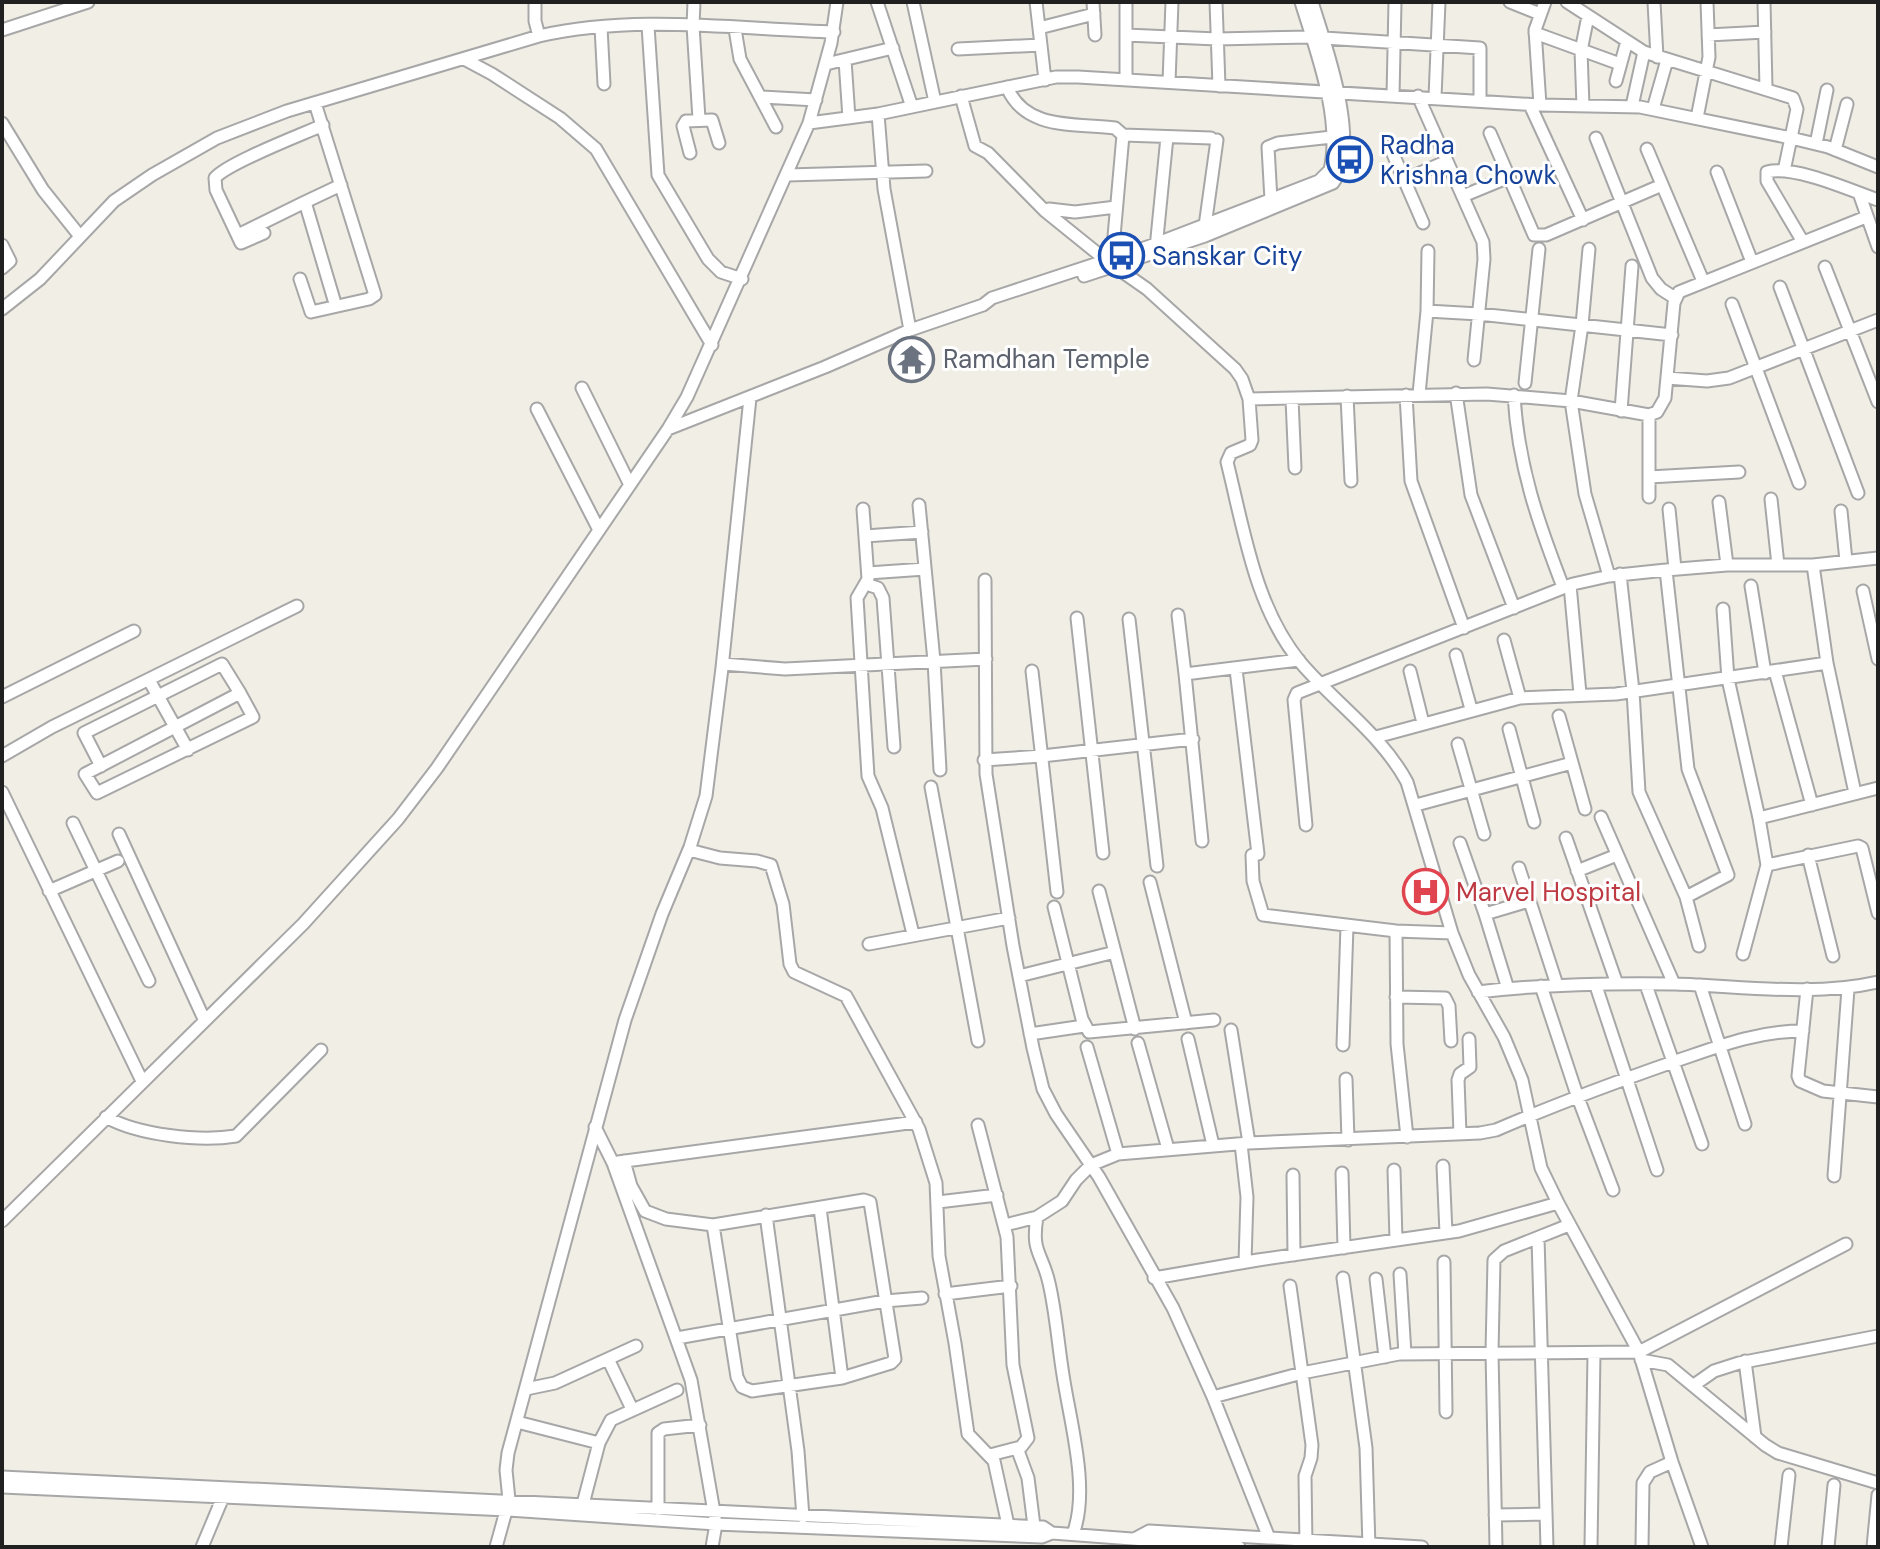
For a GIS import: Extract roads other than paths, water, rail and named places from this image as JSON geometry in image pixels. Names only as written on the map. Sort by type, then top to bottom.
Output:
[{"type":"street","points":[[3,26],[56,7],[88,2]]},
{"type":"street","points":[[535,2],[537,37]]},
{"type":"street","points":[[694,2],[699,119]]},
{"type":"street","points":[[2,1221],[303,924],[398,819],[437,768],[668,429],[712,345],[809,123],[834,32],[837,2]]},
{"type":"street","points":[[877,2],[912,107]]},
{"type":"street","points":[[913,2],[935,102]]},
{"type":"street","points":[[1036,2],[1045,80]]},
{"type":"street","points":[[1126,2],[1126,80]]},
{"type":"street","points":[[1169,82],[1172,2]]},
{"type":"street","points":[[1216,2],[1219,86]]},
{"type":"street","points":[[1156,248],[1326,177],[1333,159],[1333,94],[1301,2]]},
{"type":"street","points":[[668,429],[910,330],[987,303],[992,298],[1156,248],[1298,200],[1333,183],[1338,177],[1342,159],[1324,38],[1312,2]]},
{"type":"street","points":[[1393,96],[1395,2]]},
{"type":"street","points":[[1435,97],[1439,2]]},
{"type":"street","points":[[1510,2],[1540,14]]},
{"type":"street","points":[[1545,2],[1535,33],[1535,105],[1583,220]]},
{"type":"street","points":[[1567,2],[1644,52],[1788,95],[1796,103],[1784,171]]},
{"type":"street","points":[[1653,109],[1662,59],[1654,2]]},
{"type":"street","points":[[1697,118],[1708,72],[1707,2]]},
{"type":"street","points":[[1764,2],[1766,88]]},
{"type":"street","points":[[1039,28],[1094,8],[1095,35]]},
{"type":"street","points":[[1583,106],[1581,51],[1588,16]]},
{"type":"street","points":[[648,26],[658,175],[704,254],[721,272],[742,279]]},
{"type":"street","points":[[2,309],[40,279],[114,201],[186,154],[253,122],[537,37],[601,27],[693,26],[834,32]]},
{"type":"street","points":[[601,27],[604,84]]},
{"type":"street","points":[[735,29],[740,59],[776,127]]},
{"type":"street","points":[[1708,35],[1765,32]]},
{"type":"street","points":[[1535,33],[1620,64]]},
{"type":"street","points":[[1126,35],[1217,39],[1311,37]]},
{"type":"street","points":[[1324,38],[1480,48],[1480,101]]},
{"type":"street","points":[[1616,81],[1627,41]]},
{"type":"street","points":[[958,49],[1041,45]]},
{"type":"street","points":[[826,64],[893,48]]},
{"type":"street","points":[[1632,106],[1644,52]]},
{"type":"street","points":[[464,59],[560,118],[596,149],[712,345]]},
{"type":"street","points":[[845,60],[849,118]]},
{"type":"street","points":[[809,123],[878,114],[1067,76],[1535,105],[1632,106],[1816,144],[1878,167]]},
{"type":"street","points":[[1007,87],[1022,109],[1038,119],[1115,128],[1123,135],[1214,139],[1205,226]]},
{"type":"street","points":[[1816,144],[1827,90]]},
{"type":"street","points":[[961,96],[975,146],[988,153],[1045,211],[1154,294],[1242,379],[1249,399],[1252,440],[1250,445],[1228,456],[1227,462],[1254,569],[1278,629],[1299,660],[1319,684],[1376,737],[1398,764],[1416,805],[1452,933],[1478,992],[1516,1063],[1537,1154],[1569,1225],[1640,1356],[1702,1547]]},
{"type":"street","points":[[1418,96],[1484,249],[1474,360]]},
{"type":"street","points":[[761,97],[816,100]]},
{"type":"street","points":[[300,279],[311,312],[375,295],[315,103]]},
{"type":"street","points":[[1835,150],[1847,104]]},
{"type":"street","points":[[878,114],[882,172],[910,330]]},
{"type":"street","points":[[690,153],[684,123],[699,119],[713,121],[719,143]]},
{"type":"street","points":[[2,123],[43,190],[79,235]]},
{"type":"street","points":[[264,233],[241,243],[216,190],[215,178],[219,173],[323,125]]},
{"type":"street","points":[[1490,133],[1534,235],[1546,235],[1662,185]]},
{"type":"street","points":[[1112,262],[1123,135]]},
{"type":"street","points":[[1156,248],[1167,137]]},
{"type":"street","points":[[1271,200],[1268,147],[1278,143],[1332,137]]},
{"type":"street","points":[[1596,138],[1652,278],[1675,298]]},
{"type":"street","points":[[1390,147],[1423,223]]},
{"type":"street","points":[[1647,149],[1703,281]]},
{"type":"street","points":[[1404,180],[1447,161]]},
{"type":"street","points":[[788,175],[926,171]]},
{"type":"street","points":[[1803,242],[1766,177],[1770,171],[1784,171],[1878,200]]},
{"type":"street","points":[[1717,172],[1752,262]]},
{"type":"street","points":[[1463,196],[1509,177]]},
{"type":"street","points":[[238,235],[341,185]]},
{"type":"street","points":[[1859,193],[1878,247]]},
{"type":"street","points":[[305,202],[334,300]]},
{"type":"street","points":[[1045,211],[1075,212],[1116,207]]},
{"type":"street","points":[[1249,399],[1456,393],[1514,395],[1571,401],[1649,415],[1662,406],[1675,298],[1686,287],[1866,217]]},
{"type":"street","points":[[2,245],[10,261],[2,268]]},
{"type":"street","points":[[1525,383],[1539,249]]},
{"type":"street","points":[[1589,249],[1571,401],[1585,494],[1615,575],[1633,691],[1639,792],[1686,897],[1699,946]]},
{"type":"street","points":[[1419,394],[1427,311],[1428,251]]},
{"type":"street","points":[[1621,411],[1632,266]]},
{"type":"street","points":[[1825,267],[1878,402]]},
{"type":"street","points":[[1780,287],[1858,493]]},
{"type":"street","points":[[1732,304],[1799,483]]},
{"type":"street","points":[[1427,311],[1672,335]]},
{"type":"street","points":[[1667,378],[1717,380],[1757,368],[1878,320]]},
{"type":"street","points":[[582,388],[630,485]]},
{"type":"street","points":[[1456,393],[1471,495],[1514,608]]},
{"type":"street","points":[[1406,395],[1411,481],[1464,628]]},
{"type":"street","points":[[1514,395],[1515,426],[1526,483],[1566,586],[1580,694]]},
{"type":"street","points":[[1347,396],[1351,481]]},
{"type":"street","points":[[496,1547],[508,1505],[507,1463],[595,1127],[629,1007],[689,850],[706,796],[750,398]]},
{"type":"street","points":[[1292,399],[1295,468]]},
{"type":"street","points":[[537,409],[599,530]]},
{"type":"street","points":[[1649,415],[1649,497]]},
{"type":"street","points":[[1649,477],[1739,472]]},
{"type":"street","points":[[1771,499],[1778,565]]},
{"type":"street","points":[[1719,502],[1727,565]]},
{"type":"street","points":[[919,505],[934,661],[940,770]]},
{"type":"street","points":[[863,509],[867,578],[857,598],[868,776],[882,808],[913,934]]},
{"type":"street","points":[[1669,509],[1671,570],[1688,769],[1728,875],[1686,897]]},
{"type":"street","points":[[1841,511],[1846,561]]},
{"type":"street","points":[[865,536],[922,532]]},
{"type":"street","points":[[1306,825],[1294,695],[1566,586],[1615,575],[1727,565],[1813,565],[1878,558]]},
{"type":"street","points":[[1813,565],[1827,663],[1855,793]]},
{"type":"street","points":[[867,578],[925,569]]},
{"type":"street","points":[[867,578],[882,593],[894,747]]},
{"type":"street","points":[[985,580],[984,760],[1019,976],[1038,1071],[1049,1102],[1091,1165],[1173,1308],[1213,1397],[1269,1538]]},
{"type":"street","points":[[1751,586],[1770,672],[1812,805]]},
{"type":"street","points":[[1863,591],[1878,659]]},
{"type":"street","points":[[2,756],[52,727],[297,606]]},
{"type":"street","points":[[1723,609],[1728,679],[1767,865],[1743,954]]},
{"type":"street","points":[[1178,615],[1202,841]]},
{"type":"street","points":[[1077,618],[1103,853]]},
{"type":"street","points":[[1129,619],[1157,866]]},
{"type":"street","points":[[2,697],[134,631]]},
{"type":"street","points":[[1504,640],[1520,698]]},
{"type":"street","points":[[1456,655],[1471,709]]},
{"type":"street","points":[[723,664],[791,668],[986,659]]},
{"type":"street","points":[[1185,674],[1299,660]]},
{"type":"street","points":[[1376,737],[1520,698],[1633,691],[1827,663]]},
{"type":"street","points":[[101,766],[84,733],[222,664],[240,693],[253,717],[97,793],[85,774],[101,766],[240,693]]},
{"type":"street","points":[[1236,669],[1255,855],[1253,881],[1263,915],[1396,931],[1452,933]]},
{"type":"street","points":[[1032,671],[1057,892]]},
{"type":"street","points":[[1410,671],[1423,723]]},
{"type":"street","points":[[149,680],[188,750]]},
{"type":"street","points":[[1559,716],[1585,809]]},
{"type":"street","points":[[1509,729],[1534,822]]},
{"type":"street","points":[[984,760],[1193,739]]},
{"type":"street","points":[[1458,744],[1484,834]]},
{"type":"street","points":[[1416,805],[1572,763]]},
{"type":"street","points":[[931,787],[978,1041]]},
{"type":"street","points":[[1759,818],[1878,788]]},
{"type":"street","points":[[2,792],[142,1081]]},
{"type":"street","points":[[1601,817],[1674,984]]},
{"type":"street","points":[[73,823],[149,981]]},
{"type":"street","points":[[119,834],[204,1019]]},
{"type":"street","points":[[1566,838],[1617,984]]},
{"type":"street","points":[[1460,843],[1508,989]]},
{"type":"street","points":[[1767,865],[1853,845],[1862,848],[1878,913]]},
{"type":"street","points":[[689,850],[771,865],[780,893],[790,964],[794,972],[846,996],[916,1122],[933,1171],[938,1202],[937,1241],[968,1434],[990,1455],[996,1467],[1008,1525]]},
{"type":"street","points":[[1577,871],[1617,855]]},
{"type":"street","points":[[1808,855],[1833,956]]},
{"type":"street","points":[[49,891],[118,861]]},
{"type":"street","points":[[1519,868],[1557,985]]},
{"type":"street","points":[[1150,882],[1186,1023]]},
{"type":"street","points":[[1099,891],[1135,1029]]},
{"type":"street","points":[[1485,914],[1529,901]]},
{"type":"street","points":[[1054,907],[1084,1026],[1092,1032],[1214,1020]]},
{"type":"street","points":[[869,944],[1009,918]]},
{"type":"street","points":[[1343,1045],[1347,926]]},
{"type":"street","points":[[1396,931],[1397,1044],[1407,1137]]},
{"type":"street","points":[[1019,976],[1115,952]]},
{"type":"street","points":[[1478,992],[1557,985],[1617,984],[1848,989],[1878,982]]},
{"type":"street","points":[[1646,985],[1702,1144]]},
{"type":"street","points":[[1700,985],[1745,1124]]},
{"type":"street","points":[[1541,986],[1613,1190]]},
{"type":"street","points":[[1596,986],[1657,1170]]},
{"type":"street","points":[[1807,989],[1800,1081],[1823,1091],[1878,1097]]},
{"type":"street","points":[[1834,1176],[1848,989]]},
{"type":"street","points":[[1396,997],[1445,998],[1449,1006],[1451,1041]]},
{"type":"street","points":[[1030,1034],[1084,1026]]},
{"type":"street","points":[[1231,1030],[1245,1144],[1245,1262]]},
{"type":"street","points":[[1005,1225],[1037,1217],[1062,1201],[1091,1165],[1118,1154],[1213,1145],[1496,1130],[1577,1095],[1718,1045],[1757,1034],[1803,1031]]},
{"type":"street","points":[[1188,1039],[1213,1145]]},
{"type":"street","points":[[1460,1134],[1458,1080],[1460,1074],[1470,1067],[1469,1039]]},
{"type":"street","points":[[1138,1043],[1168,1149]]},
{"type":"street","points":[[1087,1047],[1118,1154]]},
{"type":"street","points":[[106,1117],[128,1128],[205,1138],[236,1136],[321,1050]]},
{"type":"street","points":[[1346,1079],[1348,1140]]},
{"type":"street","points":[[619,1162],[916,1122]]},
{"type":"street","points":[[978,1125],[1005,1225],[1011,1286],[1013,1365],[1028,1438],[1025,1445],[990,1455]]},
{"type":"street","points":[[595,1127],[619,1162],[645,1211],[666,1219],[713,1225],[864,1200],[870,1202],[895,1359],[891,1363],[842,1378],[752,1391],[742,1387],[737,1377],[713,1225]]},
{"type":"street","points":[[619,1162],[691,1380],[715,1518],[712,1547]]},
{"type":"street","points":[[1443,1166],[1446,1233]]},
{"type":"street","points":[[1394,1170],[1396,1240]]},
{"type":"street","points":[[1342,1173],[1344,1248]]},
{"type":"street","points":[[1293,1175],[1294,1255]]},
{"type":"street","points":[[938,1202],[997,1195]]},
{"type":"street","points":[[1154,1278],[1446,1233],[1558,1203]]},
{"type":"street","points":[[820,1208],[842,1378]]},
{"type":"street","points":[[766,1215],[798,1451],[803,1517]]},
{"type":"street","points":[[1037,1217],[1034,1244],[1049,1281],[1078,1470],[1080,1503],[1073,1534]]},
{"type":"street","points":[[1496,1547],[1492,1352],[1494,1260],[1504,1251],[1569,1225]]},
{"type":"street","points":[[1538,1238],[1547,1547]]},
{"type":"street","points":[[1640,1356],[1846,1244]]},
{"type":"street","points":[[1444,1262],[1446,1412]]},
{"type":"street","points":[[1400,1274],[1405,1354]]},
{"type":"street","points":[[1343,1278],[1368,1462],[1369,1545]]},
{"type":"street","points":[[1376,1279],[1385,1357]]},
{"type":"street","points":[[945,1294],[1011,1286]]},
{"type":"street","points":[[1290,1286],[1313,1453],[1305,1476],[1306,1543]]},
{"type":"street","points":[[677,1338],[885,1301],[922,1298]]},
{"type":"street","points":[[1694,1385],[1714,1371],[1745,1361],[1878,1336]]},
{"type":"street","points":[[526,1389],[547,1386],[636,1346]]},
{"type":"street","points":[[1213,1397],[1302,1373],[1405,1354],[1542,1352],[1640,1356],[1660,1362],[1694,1385],[1765,1445],[1791,1458],[1878,1483]]},
{"type":"street","points":[[1591,1547],[1594,1353]]},
{"type":"street","points":[[608,1359],[632,1409]]},
{"type":"street","points":[[1745,1361],[1755,1437]]},
{"type":"street","points":[[583,1504],[599,1443],[611,1420],[677,1390]]},
{"type":"street","points":[[517,1422],[599,1443]]},
{"type":"street","points":[[658,1509],[658,1433],[664,1429],[700,1425]]},
{"type":"street","points":[[1017,1448],[1028,1478],[1034,1526]]},
{"type":"street","points":[[1642,1547],[1643,1483],[1650,1472],[1672,1462]]},
{"type":"street","points":[[1781,1547],[1789,1475]]},
{"type":"street","points":[[2,1477],[1042,1537],[1052,1533],[1073,1534],[1112,1539],[1136,1538],[1166,1545],[1239,1547]]},
{"type":"street","points":[[1828,1547],[1834,1485]]},
{"type":"street","points":[[2,1487],[223,1497],[508,1505],[583,1504],[658,1509],[715,1518],[803,1517],[1034,1526],[1052,1533]]},
{"type":"street","points":[[1873,1547],[1878,1495]]},
{"type":"street","points":[[202,1547],[223,1497]]},
{"type":"street","points":[[1495,1515],[1546,1514]]},
{"type":"street","points":[[1136,1538],[1149,1531],[1306,1543],[1422,1547]]},
{"type":"place","name":"Radha Krishna Chowk","points":[[1349,160]]},
{"type":"place","name":"Sanskar City","points":[[1121,256]]},
{"type":"place","name":"Ramdhan Temple","points":[[912,359]]},
{"type":"place","name":"Marvel Hospital","points":[[1425,892]]}]
